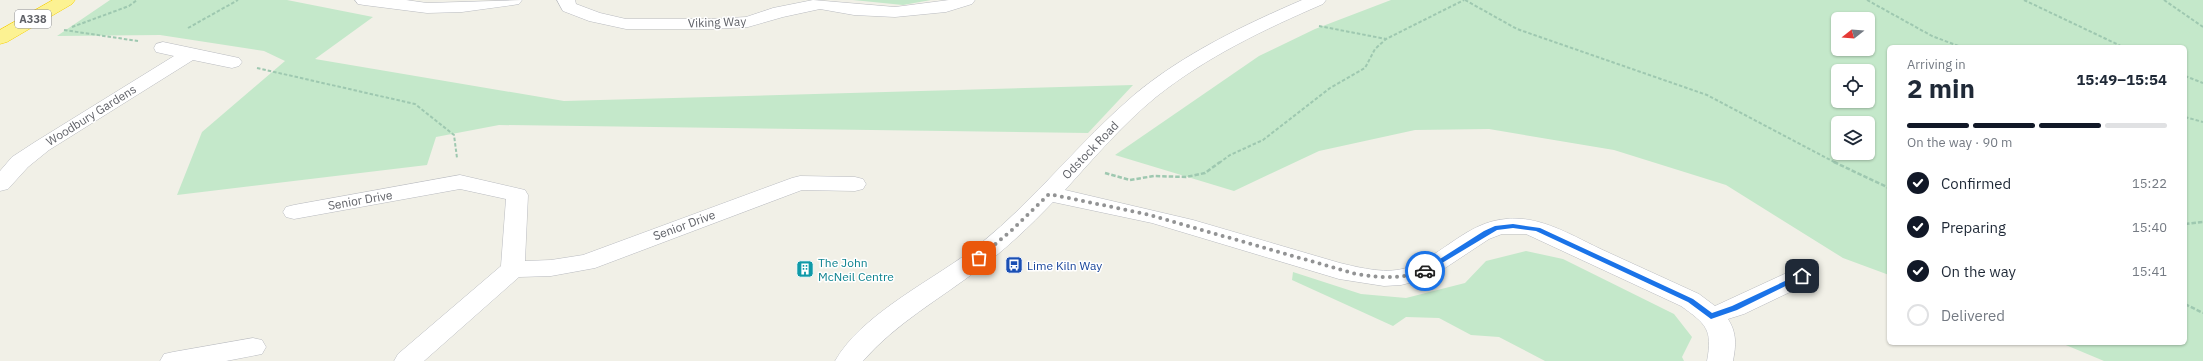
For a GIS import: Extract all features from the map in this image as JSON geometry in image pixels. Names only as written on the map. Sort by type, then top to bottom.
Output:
[{"type":"highway","name":"A338","points":[[0,38],[66,0]]},
{"type":"street","points":[[364,0],[427,8],[462,7],[513,0]]},
{"type":"street","name":"Viking Way","points":[[566,0],[569,7],[594,17],[626,24],[748,22],[779,12],[820,4],[854,10],[895,12],[946,7],[966,0]]},
{"type":"street","name":"Odstock Road","points":[[848,361],[873,335],[894,317],[921,297],[967,267],[1012,230],[1049,194],[1125,114],[1150,93],[1209,53],[1276,17],[1317,0]]},
{"type":"street","points":[[163,48],[232,62]]},
{"type":"street","name":"Woodbury Gardens","points":[[0,184],[20,162],[55,137],[190,54]]},
{"type":"street","name":"Senior Drive","points":[[294,212],[460,182],[517,195],[513,269],[551,268],[587,262],[800,183],[855,184]]},
{"type":"street","points":[[1049,194],[1142,213],[1339,270],[1384,278],[1397,278],[1424,271],[1495,229],[1525,226],[1537,229],[1690,300],[1711,316],[1723,333],[1724,342],[1720,361]]},
{"type":"street","points":[[407,361],[513,269]]},
{"type":"street","points":[[1711,316],[1735,308],[1802,276]]},
{"type":"street","points":[[173,361],[253,347]]},
{"type":"street","points":[[832,361],[837,361]]},
{"type":"path","points":[[64,30],[129,6],[137,0]]},
{"type":"path","points":[[1076,165],[1130,180],[1154,176],[1186,177],[1205,173],[1230,154],[1263,140],[1330,88],[1365,68],[1374,49],[1386,39],[1465,0],[1517,29],[1707,95],[1861,176],[1887,187]]},
{"type":"path","points":[[1867,0],[1932,36],[1955,45]]},
{"type":"path","points":[[2024,0],[2119,45]]},
{"type":"path","points":[[2164,0],[2203,27]]},
{"type":"path","points":[[1276,17],[1386,39]]},
{"type":"path","points":[[232,62],[415,104],[454,135],[460,182]]},
{"type":"path","points":[[2187,77],[2203,83]]},
{"type":"path","points":[[2187,117],[2203,122]]},
{"type":"path","points":[[2187,224],[2203,222]]},
{"type":"path","points":[[2187,305],[2203,313]]},
{"type":"green space","points":[[110,0],[287,0],[373,17],[315,59],[564,101],[1133,85],[1088,133],[499,125],[436,137],[427,165],[177,195],[202,132],[285,61],[264,51],[160,35],[57,36]]},
{"type":"green space","points":[[853,0],[931,0],[903,5]]},
{"type":"green space","points":[[1391,0],[2203,0],[2203,361],[2104,361],[2066,345],[2187,345],[2187,45],[1887,45],[1887,274],[1843,258],[1726,185],[1614,150],[1489,129],[1415,130],[1319,151],[1234,191],[1115,155],[1259,56],[1315,29]]},
{"type":"green space","points":[[1526,251],[1563,259],[1674,314],[1692,337],[1682,357],[1684,361],[1545,361],[1499,337],[1471,335],[1439,318],[1406,317],[1393,326],[1292,280],[1293,272],[1361,294],[1406,298],[1465,283],[1486,261]]},
{"type":"way so far","points":[[979,258],[1012,230],[1049,194],[1135,211],[1356,274],[1371,277],[1397,278],[1425,271]]},
{"type":"place","name":"Lime Kiln Way","points":[[1014,265]]},
{"type":"place","name":"The John McNeil Centre","points":[[805,269]]},
{"type":"route","points":[[1425,271],[1487,232],[1503,227],[1525,226],[1537,229],[1690,300],[1711,316],[1735,308],[1802,276]]}]
